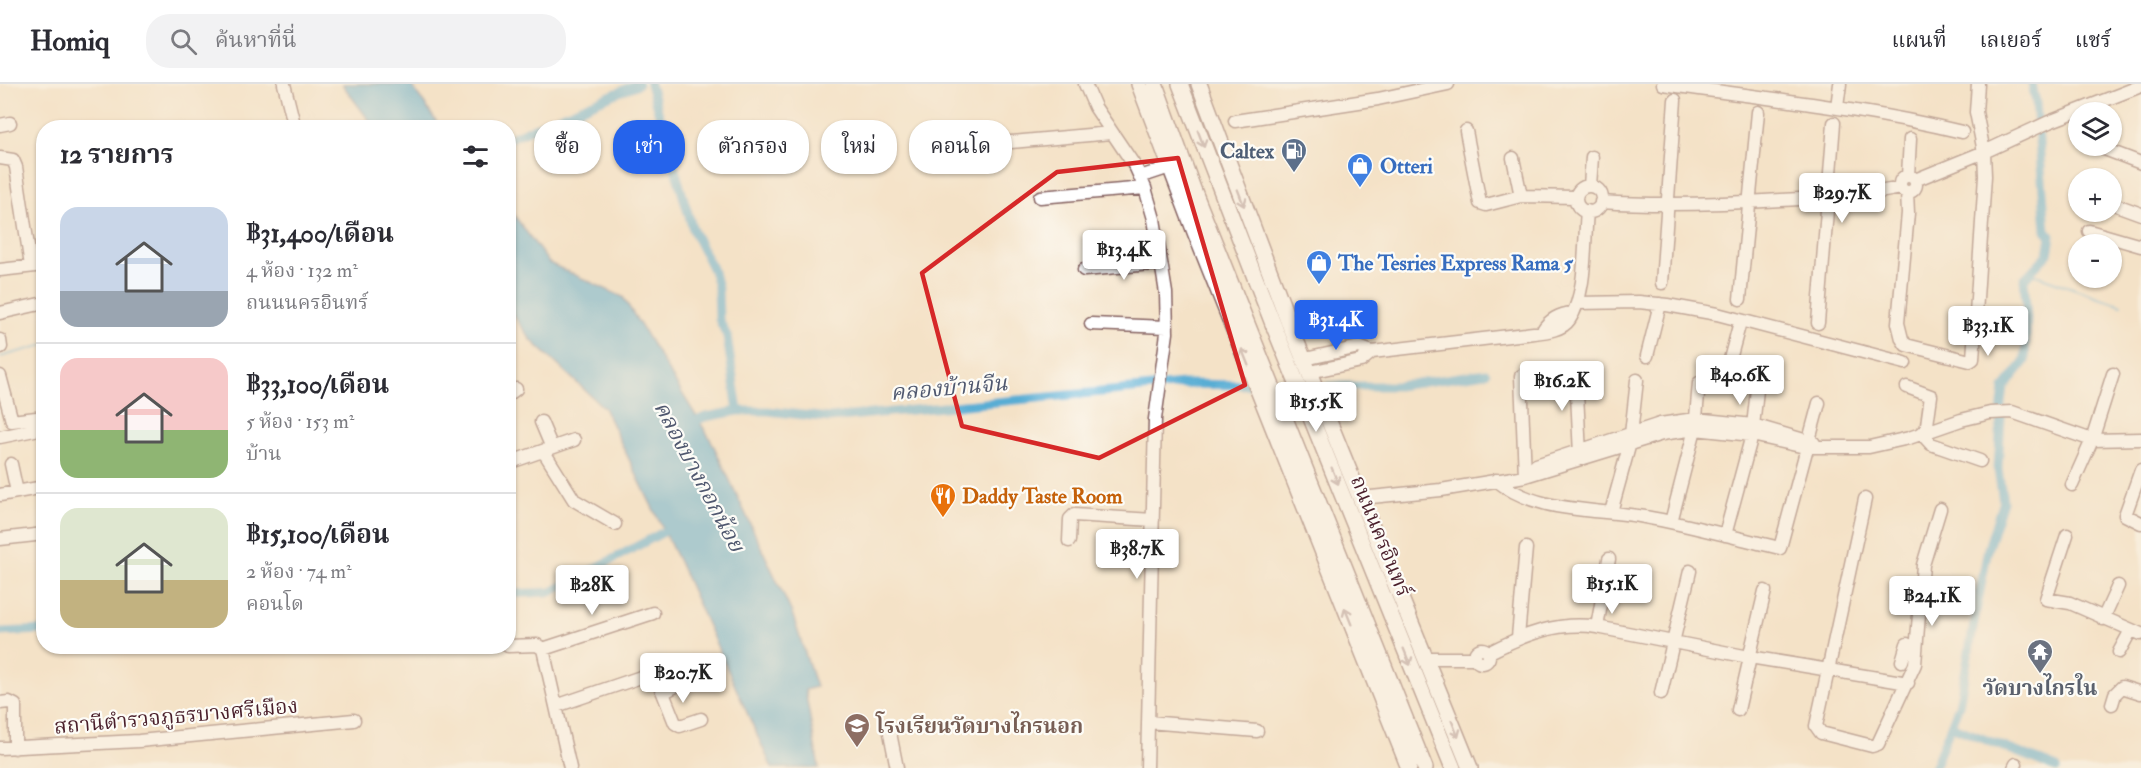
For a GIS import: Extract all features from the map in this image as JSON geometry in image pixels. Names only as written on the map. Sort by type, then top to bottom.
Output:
[{"type":"main road","points":[[1139,84],[1195,232],[1409,768]]},
{"type":"main road","points":[[1155,84],[1236,296],[1425,768]]},
{"type":"main road","name":"ถนนนครอินทร์","points":[[1180,84],[1237,233],[1453,768]]},
{"type":"main road","name":"ถนนนครอินทร์","points":[[1198,84],[1289,323],[1470,768]]},
{"type":"main road","points":[[1195,232],[1236,296]]},
{"type":"main road","points":[[1237,233],[1289,323]]},
{"type":"street","points":[[284,84],[294,120]]},
{"type":"street","points":[[1085,84],[1111,134],[1143,183],[1161,263],[1167,327],[1155,419],[1147,768]]},
{"type":"street","points":[[1236,121],[1378,99],[1448,84]]},
{"type":"street","points":[[1664,84],[1837,107],[1907,119],[1962,132]]},
{"type":"street","points":[[1837,107],[1840,84]]},
{"type":"street","points":[[1978,84],[1976,112],[1984,152],[1983,218],[1973,359],[1970,362],[1906,345],[1902,339],[1898,312],[1908,213],[1901,179],[1911,178],[1984,152],[2029,130],[2141,86]]},
{"type":"street","points":[[1662,283],[1675,100]]},
{"type":"street","points":[[1740,299],[1758,112]]},
{"type":"street","points":[[1818,323],[1834,123]]},
{"type":"street","points":[[1466,131],[1480,203],[1486,205],[1521,196],[1576,197]]},
{"type":"street","points":[[1012,142],[1111,134]]},
{"type":"street","points":[[1911,139],[1911,178]]},
{"type":"street","points":[[2122,156],[2141,163]]},
{"type":"street","points":[[1590,186],[1592,157]]},
{"type":"street","points":[[0,158],[13,160],[16,166],[36,261]]},
{"type":"street","points":[[1513,158],[1521,196]]},
{"type":"street","points":[[1040,197],[1143,183],[1170,167]]},
{"type":"street","points":[[1590,186],[1599,191],[1601,202],[1596,209],[1587,211],[1579,207],[1576,197],[1581,189],[1590,186]]},
{"type":"street","points":[[1601,202],[1668,206],[1829,198],[1904,190]]},
{"type":"street","points":[[2122,207],[2141,214]]},
{"type":"street","points":[[1575,308],[1587,211]]},
{"type":"street","points":[[2089,231],[2141,246]]},
{"type":"street","points":[[1084,270],[1161,263]]},
{"type":"street","points":[[0,270],[36,266]]},
{"type":"street","points":[[1647,356],[1660,304]]},
{"type":"street","points":[[1307,365],[1359,347],[1372,352],[1526,334],[1543,330],[1547,323],[1575,308],[1660,304],[1717,314],[1740,322],[1905,363]]},
{"type":"street","points":[[0,313],[36,305]]},
{"type":"street","points":[[1729,363],[1740,322]]},
{"type":"street","points":[[1091,324],[1167,327]]},
{"type":"street","points":[[1576,373],[1580,454]]},
{"type":"street","points":[[2072,485],[2092,440],[2113,374]]},
{"type":"street","points":[[0,376],[12,422],[36,418]]},
{"type":"street","points":[[1521,376],[1524,472]]},
{"type":"street","points":[[1611,512],[1631,438],[1637,380]]},
{"type":"street","points":[[1671,522],[1695,424],[1699,383]]},
{"type":"street","points":[[1906,387],[1931,396],[1924,433],[1931,444],[1980,461]]},
{"type":"street","points":[[1725,535],[1753,430],[1757,390]]},
{"type":"street","points":[[1496,480],[1509,491],[1537,504],[1611,512],[1671,522],[1780,548],[1806,443],[1819,403]]},
{"type":"street","points":[[1361,498],[1496,480],[1631,438],[1660,424],[1695,424],[1753,430],[1820,446],[1869,447],[1990,413],[2012,412],[2092,440],[2141,439]]},
{"type":"street","points":[[541,422],[548,450],[574,500],[615,524]]},
{"type":"street","points":[[0,437],[36,430]]},
{"type":"street","points":[[516,460],[574,440]]},
{"type":"street","points":[[11,464],[17,492]]},
{"type":"street","points":[[2141,470],[2125,515],[2141,524]]},
{"type":"street","points":[[0,495],[36,488]]},
{"type":"street","points":[[1865,499],[1827,669],[1816,726],[1818,730],[1872,746],[1878,744],[1915,664],[1908,644]]},
{"type":"street","points":[[1902,661],[1918,604],[1923,565],[1940,509]]},
{"type":"street","points":[[1069,541],[1070,519],[1074,515],[1153,520]]},
{"type":"street","points":[[0,539],[36,535]]},
{"type":"street","points":[[2067,535],[2046,598],[2070,603],[2136,632],[2118,652]]},
{"type":"street","points":[[1518,637],[1526,549]]},
{"type":"street","points":[[1597,627],[1609,559]]},
{"type":"street","points":[[1661,693],[1690,571]]},
{"type":"street","points":[[2103,619],[2118,586]]},
{"type":"street","points":[[1738,710],[1765,591]]},
{"type":"street","points":[[543,649],[653,613]]},
{"type":"street","points":[[1426,658],[1475,658],[1479,649],[1488,653],[1518,637],[1572,625],[1597,627],[1673,643],[1908,683]]},
{"type":"street","points":[[516,646],[537,645],[543,649],[570,768]]},
{"type":"street","points":[[556,706],[651,675],[656,677],[675,723],[680,726],[702,719]]},
{"type":"street","points":[[663,693],[683,682]]},
{"type":"street","points":[[2112,704],[2115,694],[2122,687],[2141,693]]},
{"type":"street","points":[[0,703],[9,702],[15,705],[15,748]]},
{"type":"street","name":"สถานีตำรวจภูธรบางศรีเมือง","points":[[0,748],[139,741],[354,720]]},
{"type":"street","points":[[1149,722],[1257,731]]},
{"type":"street","points":[[889,728],[897,768]]},
{"type":"highlighted area","points":[[1178,158],[1245,385],[1099,458],[962,426],[922,273],[1057,172]]},
{"type":"water","points":[[342,84],[411,84],[435,120],[369,120]]},
{"type":"water","name":"คลองบางกอกน้อย","points":[[516,218],[549,263],[623,297],[711,440],[792,613],[816,687],[805,690],[819,768],[772,768],[679,562],[604,408],[531,340],[516,319]]},
{"type":"waterway","points":[[516,136],[638,84]]},
{"type":"waterway","points":[[650,84],[693,230],[714,272],[718,288],[719,319],[727,336],[738,411]]},
{"type":"waterway","points":[[1934,768],[1959,705],[1988,548],[2003,501],[1998,469],[2002,403],[2004,388],[2025,361],[2027,318],[2024,279],[2048,254],[2051,236],[2046,230],[2036,102],[2032,84]]},
{"type":"waterway","points":[[2030,273],[2121,305]]},
{"type":"waterway","points":[[0,357],[36,347]]},
{"type":"waterway","name":"คลองบ้านจีน","points":[[1329,386],[1398,386],[1486,373]]},
{"type":"waterway","name":"คลองบ้านจีน","points":[[687,425],[705,417],[738,411],[768,411],[829,418],[1184,384],[1248,385]]},
{"type":"waterway","points":[[516,594],[551,592],[673,527]]},
{"type":"waterway","points":[[0,632],[36,630]]},
{"type":"waterway","points":[[1951,726],[2057,768]]},
{"type":"place","name":"Caltex","points":[[1294,174]]},
{"type":"place","name":"Otteri","points":[[1360,189]]},
{"type":"place","name":"The Tesries Express Rama 5","points":[[1319,286]]},
{"type":"place","name":"Daddy Taste Room","points":[[943,519]]},
{"type":"place","name":"วัดบางไกรใน","points":[[2040,675]]},
{"type":"place","name":"โรงเรียนวัดบางไกรนอก","points":[[857,749]]}]
